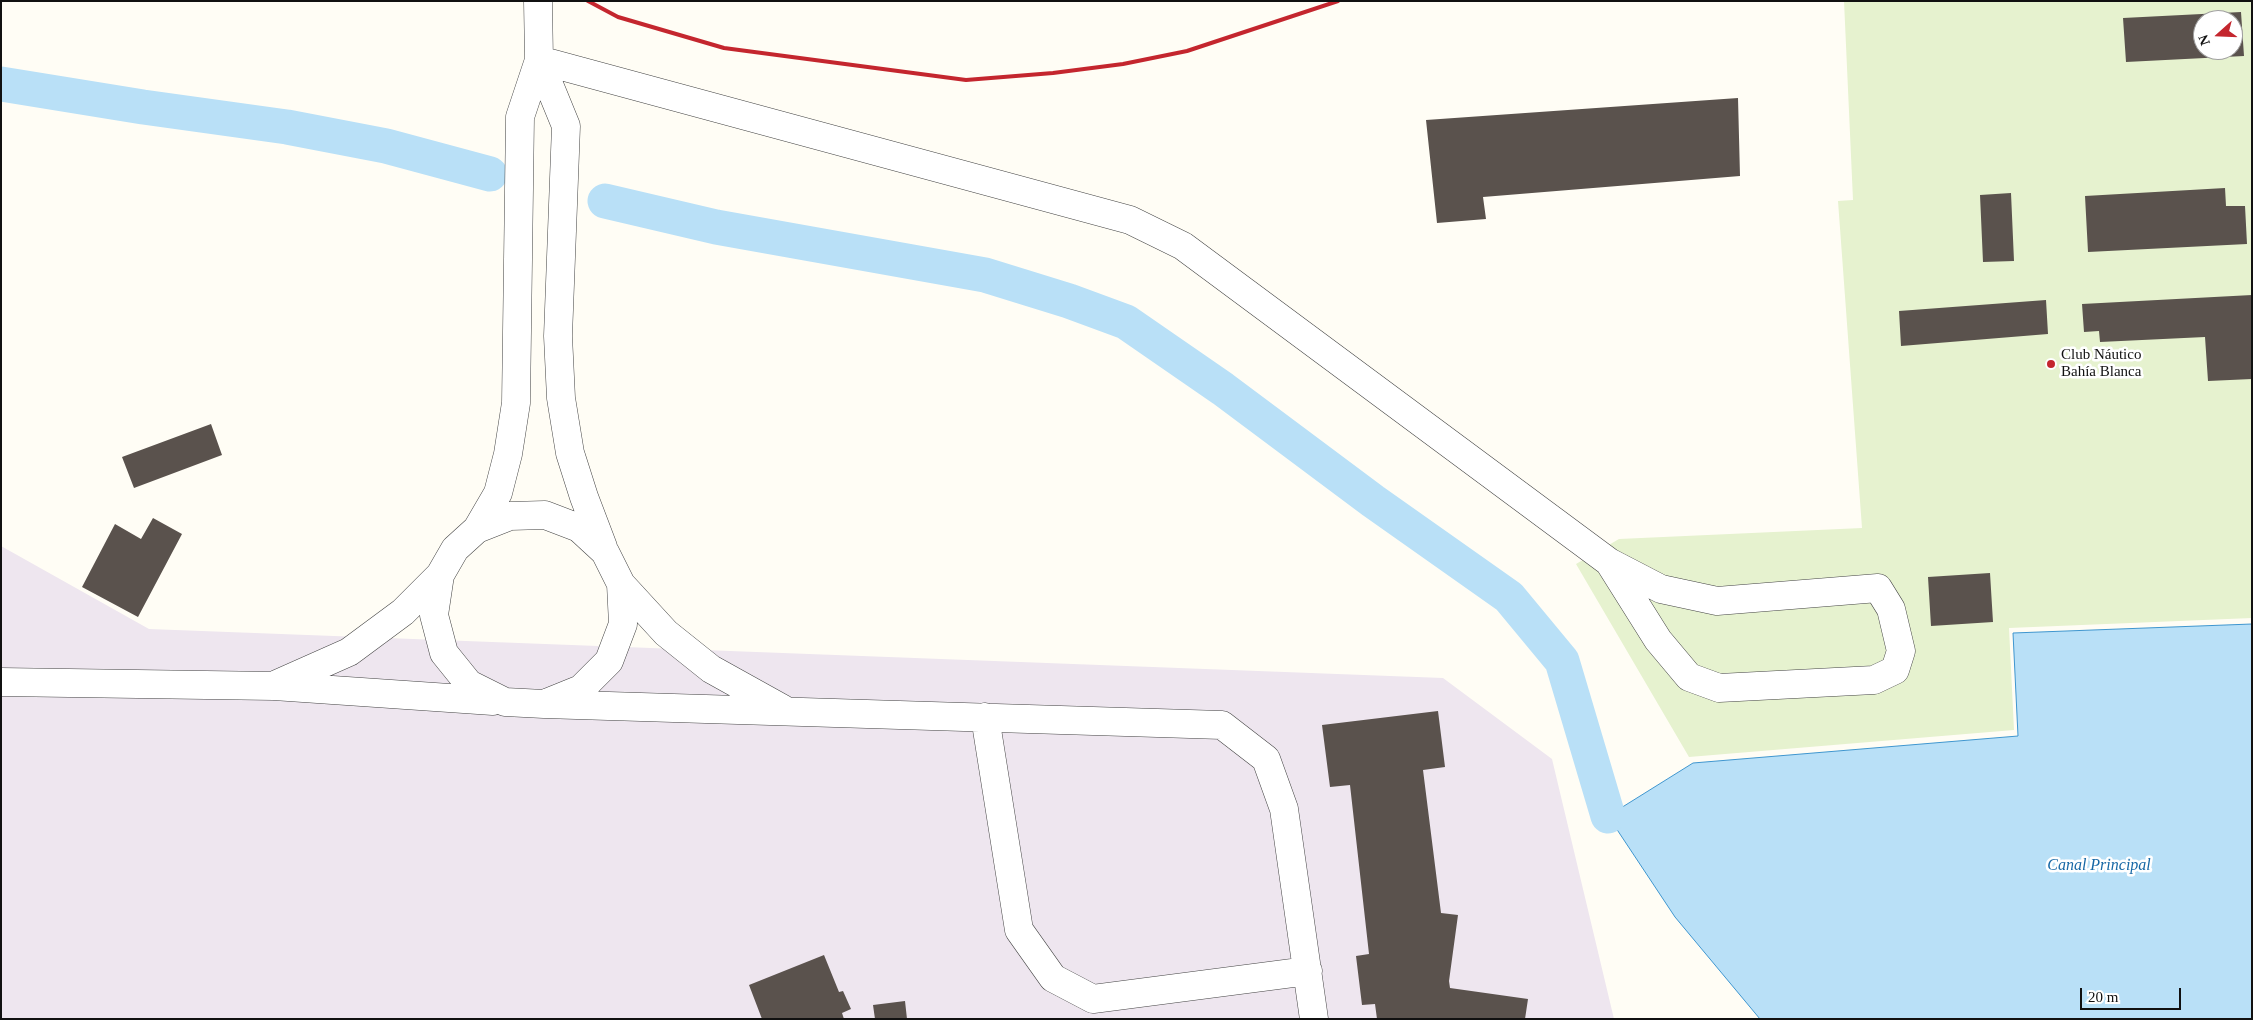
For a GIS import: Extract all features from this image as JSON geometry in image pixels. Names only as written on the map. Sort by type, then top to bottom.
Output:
[{"type":"lane","points":[[538,1],[540,60],[566,126],[558,336],[561,398],[570,453],[584,497],[605,552],[620,584],[666,633],[711,669],[789,713]]},
{"type":"lane","points":[[274,686],[349,652],[402,612],[440,575],[455,549],[477,529],[498,493],[508,454],[516,403],[520,117],[540,60]]},
{"type":"lane","points":[[540,60],[1130,220],[1183,246],[1609,562],[1661,590],[1717,601],[1878,588],[1891,609],[1901,651],[1895,670],[1874,680],[1719,688],[1689,677],[1658,640],[1609,562]]},
{"type":"lane","points":[[477,529],[510,516],[545,515],[579,528],[605,552]]},
{"type":"lane","points":[[440,575],[434,615],[444,653],[469,684],[505,702]]},
{"type":"lane","points":[[544,704],[581,689],[609,661],[623,624],[620,584]]},
{"type":"lane","points":[[1,682],[274,686],[544,704],[1222,725],[1266,759],[1284,809],[1314,1019]]},
{"type":"lane","points":[[984,718],[1019,930],[1053,978],[1093,1000],[1308,971]]},
{"type":"shaded area","points":[[1,546],[149,629],[1443,678],[1552,759],[1614,1019],[1,1019]]},
{"type":"green space","name":"Club Náutico Bahía Blanca","points":[[1844,1],[2252,1],[2252,618],[2009,628],[2014,730],[1689,757],[1576,564],[1619,539],[1862,528],[1838,201],[1853,200]]},
{"type":"water","name":"Canal Principal","points":[[2252,624],[2252,1019],[1760,1019],[1675,917],[1608,816],[1693,763],[2018,736],[2013,633]]},
{"type":"building","points":[[2193,14],[2193,59],[2126,62],[2123,18]]},
{"type":"building","points":[[1738,98],[1740,176],[1483,197],[1486,219],[1437,223],[1426,120]]},
{"type":"building","points":[[2225,188],[2226,206],[2245,206],[2247,244],[2088,252],[2085,196]]},
{"type":"building","points":[[2011,193],[2014,261],[1983,262],[1980,195]]},
{"type":"building","points":[[2252,295],[2252,379],[2208,381],[2205,337],[2100,342],[2099,331],[2084,332],[2082,304]]},
{"type":"building","points":[[2046,300],[2048,334],[1901,346],[1899,311]]},
{"type":"building","points":[[211,424],[222,455],[134,488],[122,457]]},
{"type":"building","points":[[153,518],[182,534],[138,617],[82,587],[115,524],[141,539]]},
{"type":"building","points":[[1990,573],[1993,622],[1931,626],[1928,577]]},
{"type":"building","points":[[1438,711],[1445,767],[1423,770],[1441,913],[1458,915],[1449,981],[1450,988],[1528,999],[1525,1019],[1377,1019],[1375,1004],[1362,1005],[1356,956],[1369,954],[1350,785],[1330,787],[1322,725]]},
{"type":"building","points":[[824,955],[839,992],[843,991],[851,1009],[842,1013],[844,1019],[762,1019],[749,985]]},
{"type":"building","points":[[905,1001],[907,1019],[875,1019],[873,1005]]},
{"type":"waterway","points":[[1,84],[143,107],[287,127],[386,146],[490,174]]},
{"type":"waterway","points":[[605,201],[716,227],[985,275],[1069,301],[1126,322],[1223,389],[1373,501],[1509,597],[1562,661],[1608,816]]},
{"type":"railway","points":[[588,1],[618,17],[724,48],[966,80],[1053,73],[1123,64],[1187,51],[1338,1]]},
{"type":"place","name":"Club Náutico Bahía Blanca","points":[[2051,364]]}]
